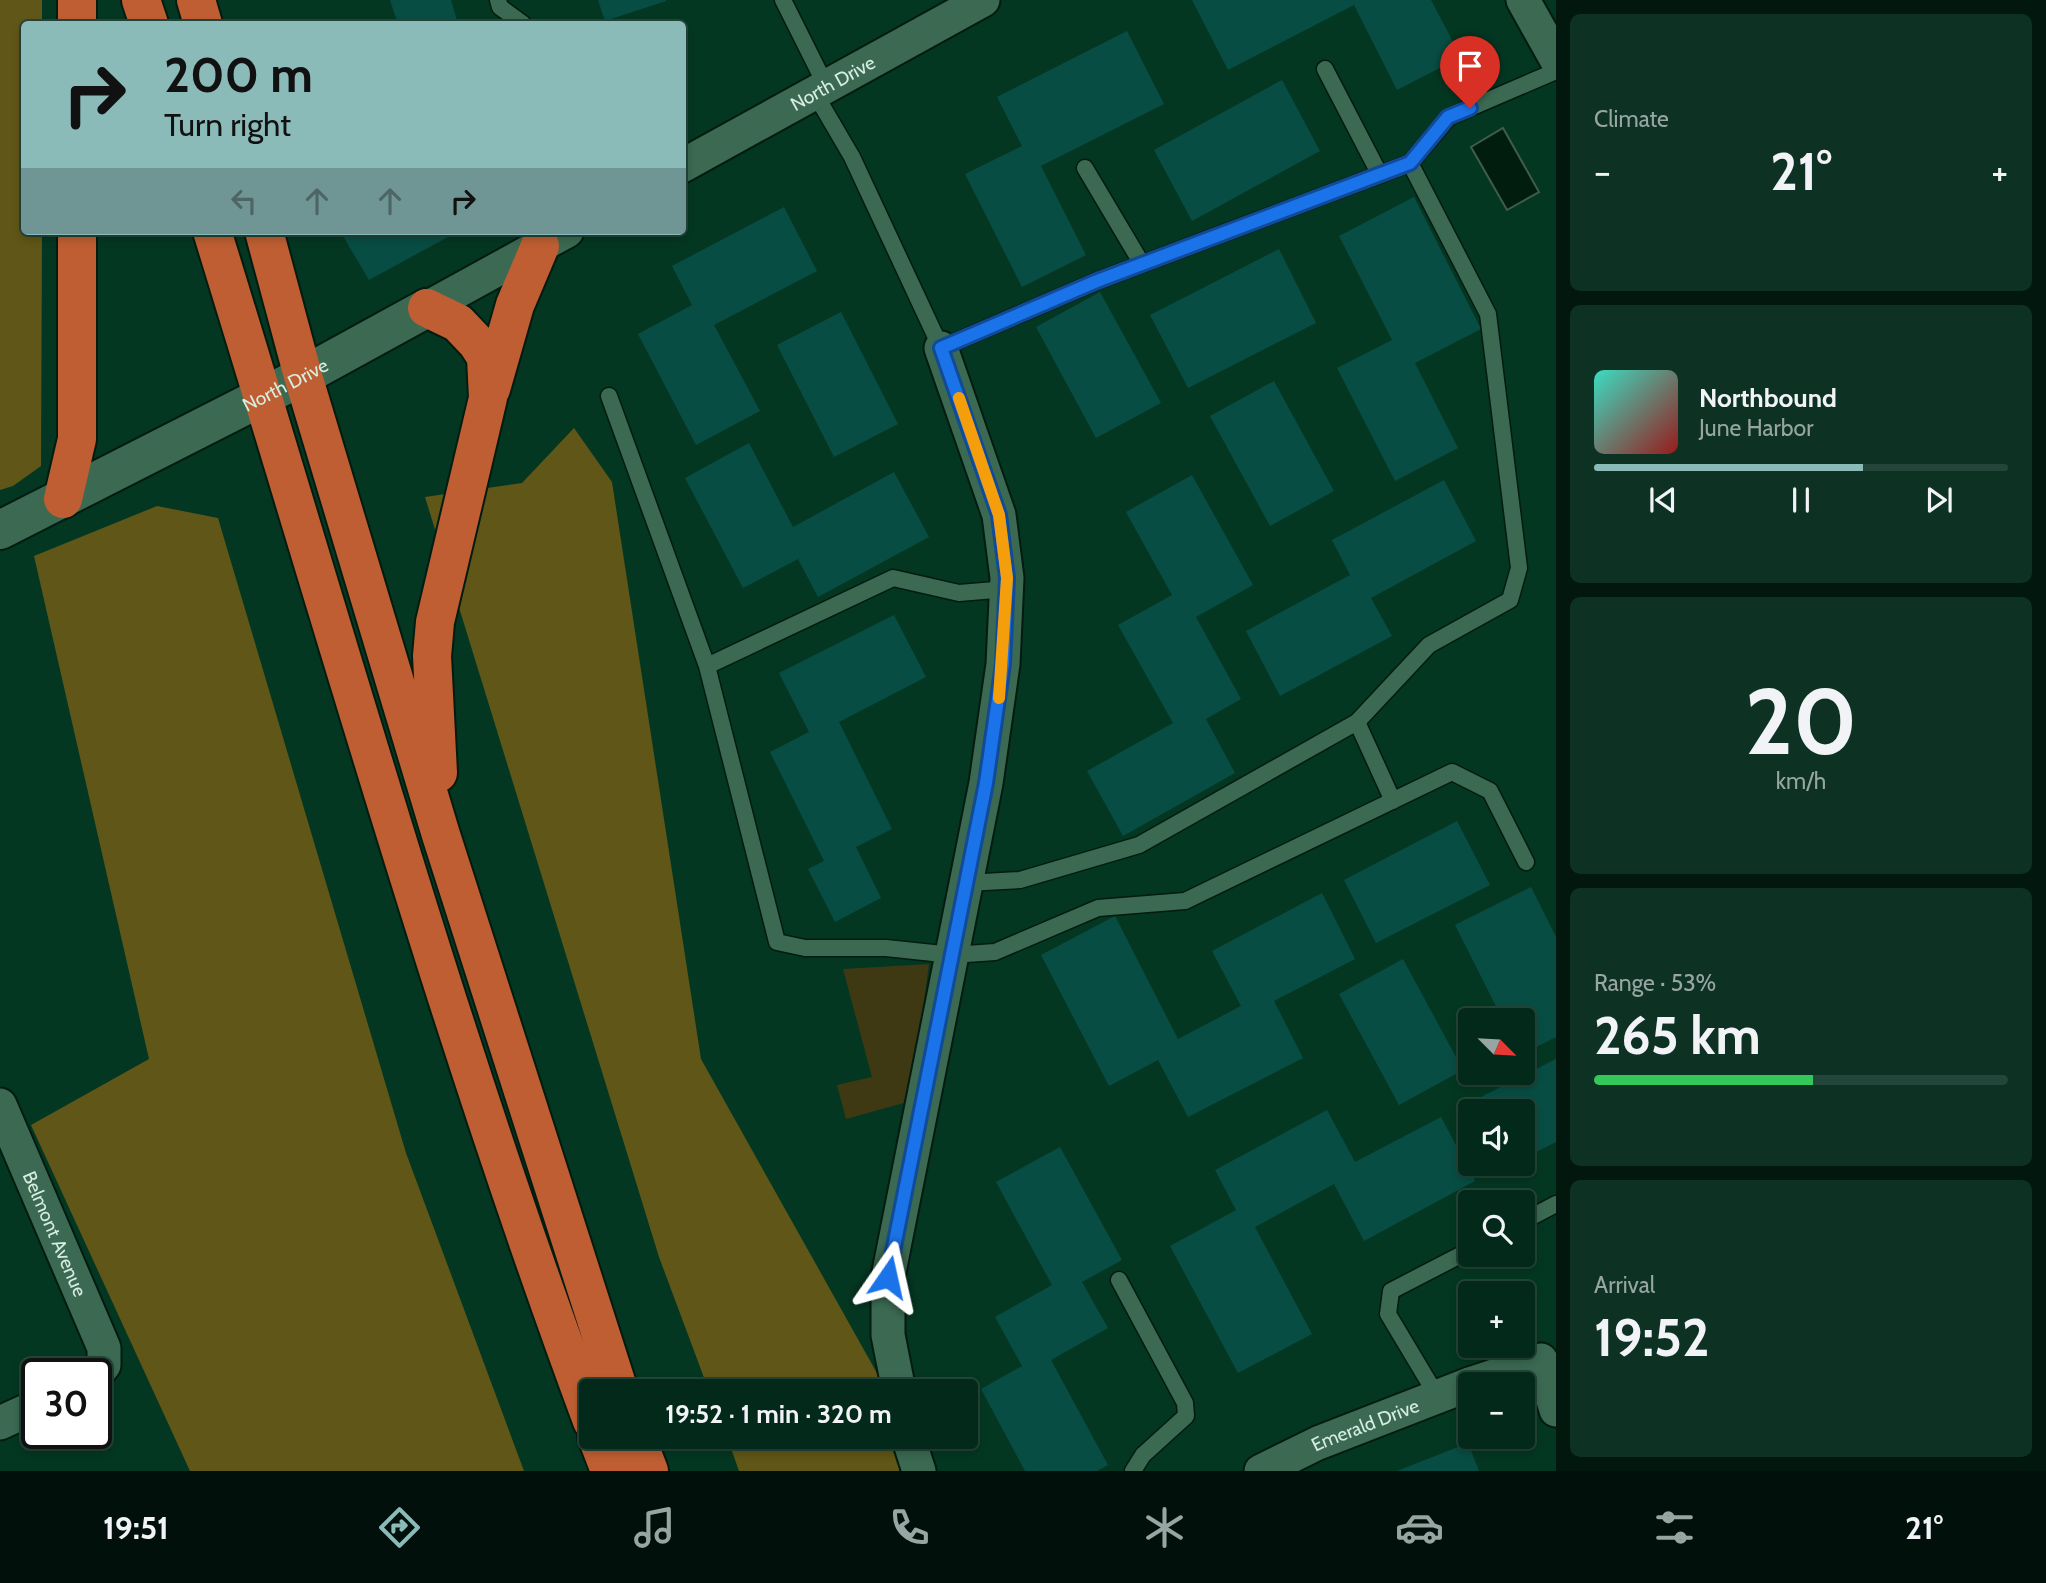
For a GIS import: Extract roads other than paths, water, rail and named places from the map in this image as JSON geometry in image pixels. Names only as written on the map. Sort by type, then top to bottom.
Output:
[{"type":"highway","points":[[77,0],[77,21]]},
{"type":"highway","points":[[141,0],[148,21]]},
{"type":"highway","points":[[196,0],[202,21]]},
{"type":"highway","points":[[63,499],[77,439],[77,235]]},
{"type":"highway","points":[[213,235],[413,894],[539,1280],[579,1386]]},
{"type":"highway","points":[[265,235],[303,376],[441,835],[615,1379]]},
{"type":"highway","points":[[441,835],[432,656],[435,622],[488,398],[515,305],[553,238]]},
{"type":"highway","points":[[427,309],[458,323],[477,343],[486,357],[488,398]]},
{"type":"highway","points":[[602,1449],[610,1471]]},
{"type":"highway","points":[[641,1449],[649,1471]]},
{"type":"street","name":"North Drive","points":[[686,164],[982,0]]},
{"type":"street","points":[[1523,0],[1556,59]]},
{"type":"street","name":"North Drive","points":[[0,530],[303,376],[553,238]]},
{"type":"street","points":[[897,1379],[888,1335],[888,1277],[986,783],[1003,664],[1007,589],[999,515],[941,348]]},
{"type":"street","name":"Belmont Avenue","points":[[0,1105],[104,1348],[102,1358]]},
{"type":"street","name":"Emerald Drive","points":[[1506,1372],[1541,1360],[1556,1410]]},
{"type":"street","name":"Emerald Drive","points":[[1261,1471],[1318,1443],[1458,1388]]},
{"type":"street","points":[[0,1423],[21,1413]]},
{"type":"street","points":[[912,1449],[919,1471]]},
{"type":"lane","points":[[498,0],[500,7],[519,21]]},
{"type":"lane","points":[[783,0],[820,89],[941,348],[1142,264],[1410,163],[1448,117],[1556,71]]},
{"type":"lane","points":[[1325,69],[1380,175]]},
{"type":"lane","points":[[967,883],[1020,880],[1139,845],[1357,722],[1429,645],[1510,600],[1520,568],[1488,314],[1410,163]]},
{"type":"lane","points":[[1085,168],[1142,264]]},
{"type":"lane","points":[[609,396],[706,666],[778,942],[805,948],[886,948],[952,955],[995,952],[1098,908],[1185,901],[1452,772],[1490,791],[1525,862]]},
{"type":"lane","points":[[706,666],[893,578],[959,593],[1007,589]]},
{"type":"lane","points":[[1357,722],[1393,801]]},
{"type":"lane","points":[[1535,1215],[1556,1204]]},
{"type":"lane","points":[[1437,1396],[1388,1314],[1391,1292],[1458,1256]]},
{"type":"lane","points":[[1119,1280],[1185,1403],[1186,1416],[1143,1455],[1133,1471]]}]
